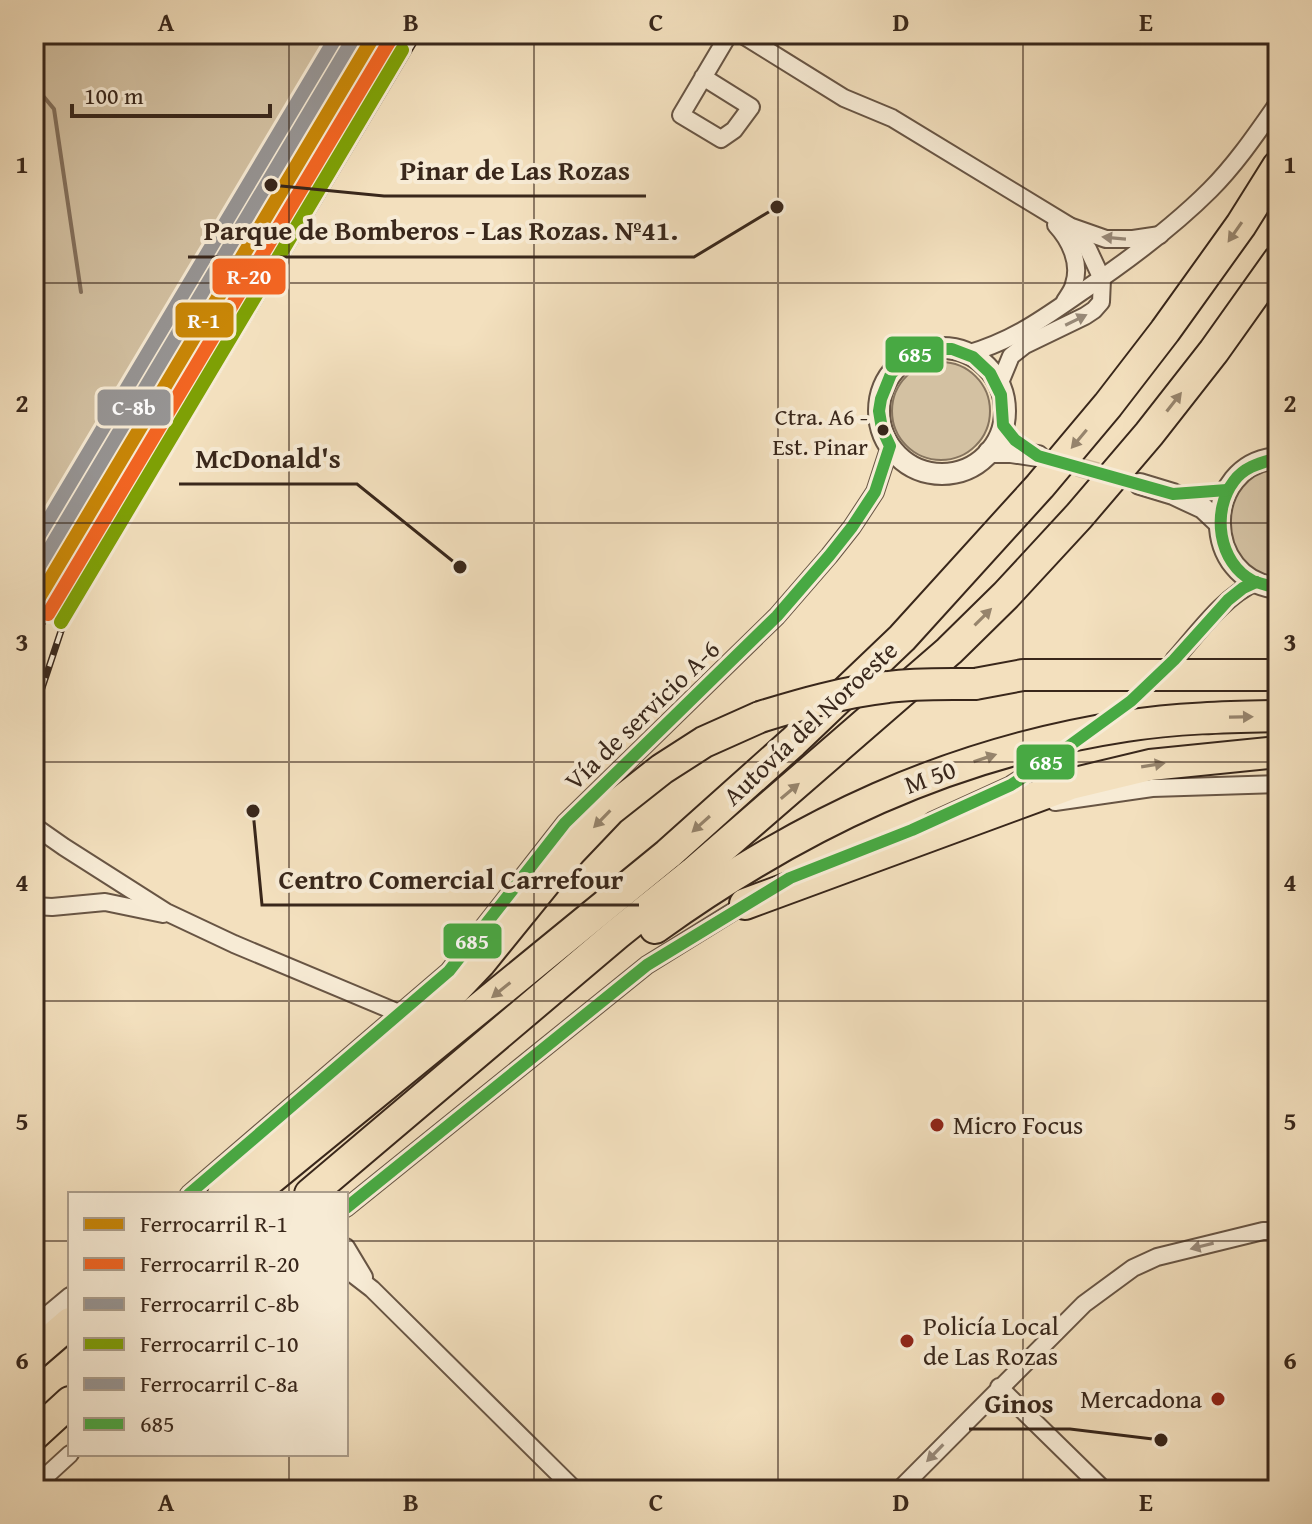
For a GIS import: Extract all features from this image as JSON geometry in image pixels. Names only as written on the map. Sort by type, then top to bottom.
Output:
[{"type":"highway","name":"Autovía del Noroeste","points":[[254,1192],[668,854],[793,742],[902,638],[1040,486],[1108,405],[1241,225],[1278,166]]},
{"type":"highway","name":"Autovía del Noroeste","points":[[312,1192],[693,873],[949,651],[1006,595],[1139,446],[1214,351],[1278,261]]},
{"type":"highway","points":[[975,684],[1023,675],[1278,675]]},
{"type":"highway","points":[[225,1192],[445,1000],[480,963],[570,852],[610,810],[662,769],[704,742],[760,717],[812,700],[918,684],[1278,684]]},
{"type":"highway","name":"M 50","points":[[344,1165],[377,1152],[622,952],[698,897],[800,835],[883,794],[994,755],[1073,735],[1129,725],[1220,717],[1278,716]]},
{"type":"highway","points":[[745,904],[1071,784],[1150,765],[1278,752]]},
{"type":"highway","points":[[34,1354],[68,1325]]},
{"type":"highway","points":[[34,1375],[68,1347]]},
{"type":"highway","points":[[34,1435],[68,1404]]},
{"type":"street","points":[[703,77],[729,34]]},
{"type":"street","points":[[741,34],[844,98],[892,118],[1068,225],[1106,239],[1161,235]]},
{"type":"street","points":[[967,354],[993,346],[1032,327],[1161,235],[1212,188],[1249,145],[1278,103]]},
{"type":"street","points":[[1044,212],[1064,234],[1077,262],[1074,285],[1062,306]]},
{"type":"street","points":[[999,385],[1011,356],[1025,345],[1094,310],[1101,302],[1102,279],[1088,249],[1068,225]]},
{"type":"street","points":[[948,348],[967,354],[986,367],[999,385],[1004,411],[1003,425],[995,444],[977,463],[962,470],[930,472],[914,467],[890,446],[883,432],[879,407],[883,388],[893,370],[909,357],[927,349],[948,348]]},
{"type":"street","points":[[989,452],[1038,456],[1015,440],[1003,425]]},
{"type":"street","name":"Vía de servicio A-6","points":[[191,1192],[449,971],[565,823],[739,654],[806,583],[852,527],[875,492],[890,446]]},
{"type":"street","points":[[1278,458],[1254,464],[1239,475],[1227,490],[1219,523],[1221,541],[1229,558],[1241,572],[1256,582],[1278,588]]},
{"type":"street","points":[[1140,484],[1173,494],[1203,508],[1219,523]]},
{"type":"street","points":[[1173,494],[1227,490]]},
{"type":"street","points":[[1174,660],[1228,600],[1256,582]]},
{"type":"street","points":[[348,1206],[647,965],[790,878],[912,830],[1011,785],[1054,757]]},
{"type":"street","points":[[998,810],[1152,788],[1278,784]]},
{"type":"street","points":[[34,826],[178,917],[234,944],[401,1014]]},
{"type":"street","points":[[34,906],[105,902],[178,917]]},
{"type":"street","points":[[348,1222],[354,1213],[501,1083]]},
{"type":"street","points":[[899,1490],[1084,1304],[1133,1268],[1157,1257],[1263,1231],[1278,1231]]},
{"type":"street","points":[[348,1250],[372,1289]]},
{"type":"street","points":[[348,1271],[372,1289],[575,1490]]},
{"type":"street","points":[[34,1326],[68,1298]]},
{"type":"street","points":[[999,1387],[1104,1490]]},
{"type":"street","points":[[34,1487],[68,1456]]},
{"type":"shaded area","points":[[34,34],[336,34],[34,553]]},
{"type":"shaded area","points":[[941,362],[960,366],[976,376],[986,392],[990,411],[986,430],[976,446],[960,456],[941,460],[922,456],[906,446],[896,430],[892,411],[896,392],[906,376],[922,366]]},
{"type":"shaded area","points":[[1278,465],[1278,578],[1250,567],[1240,556],[1229,529],[1229,514],[1232,499],[1244,482],[1258,472]]},
{"type":"waterway","points":[[34,85],[54,109],[81,292]]},
{"type":"tunnel","points":[[1049,459],[1140,484]]},
{"type":"tunnel","points":[[1097,725],[1131,701],[1156,676]]},
{"type":"railway","points":[[34,558],[347,34]]},
{"type":"railway","points":[[34,634],[171,449],[419,34]]},
{"type":"railway","points":[[34,581],[49,548]]},
{"type":"railway","points":[[34,712],[64,622],[80,585]]},
{"type":"rail line","name":"C-8a","points":[[34,544],[338,34]]},
{"type":"rail line","name":"C-8b","points":[[34,575],[356,34]]},
{"type":"rail line","name":"R-1","points":[[34,606],[375,34]]},
{"type":"rail line","name":"R-20","points":[[48,614],[389,42]]},
{"type":"rail line","name":"C-10","points":[[61,622],[402,50]]},
{"type":"transit line","name":"685","points":[[191,1192],[449,971],[565,823],[777,616],[829,556],[875,492],[890,446],[882,429],[881,399],[891,374],[908,357],[929,349],[952,349],[973,357],[990,373],[1001,395],[1003,425],[1015,440],[1038,456],[1173,494],[1227,490]]},
{"type":"transit line","name":"685","points":[[1278,458],[1254,466],[1238,476],[1227,493],[1221,521],[1226,549],[1241,573],[1253,581],[1278,588]]},
{"type":"transit line","name":"685","points":[[348,1206],[647,965],[790,878],[912,830],[1011,785],[1054,757],[1131,701],[1174,660],[1228,600],[1256,582]]},
{"type":"place","name":"Pinar de Las Rozas","points":[[271,185]]},
{"type":"place","name":"Parque de Bomberos - Las Rozas. Nº41.","points":[[777,207]]},
{"type":"place","name":"Ctra. A6 - Est. Pinar","points":[[883,430]]},
{"type":"place","name":"McDonald's","points":[[460,567]]},
{"type":"place","name":"Centro Comercial Carrefour","points":[[253,811]]},
{"type":"place","name":"Micro Focus","points":[[937,1125]]},
{"type":"place","name":"Policía Local de Las Rozas","points":[[907,1341]]},
{"type":"place","name":"Mercadona","points":[[1218,1399]]},
{"type":"place","name":"Ginos","points":[[1161,1440]]}]
